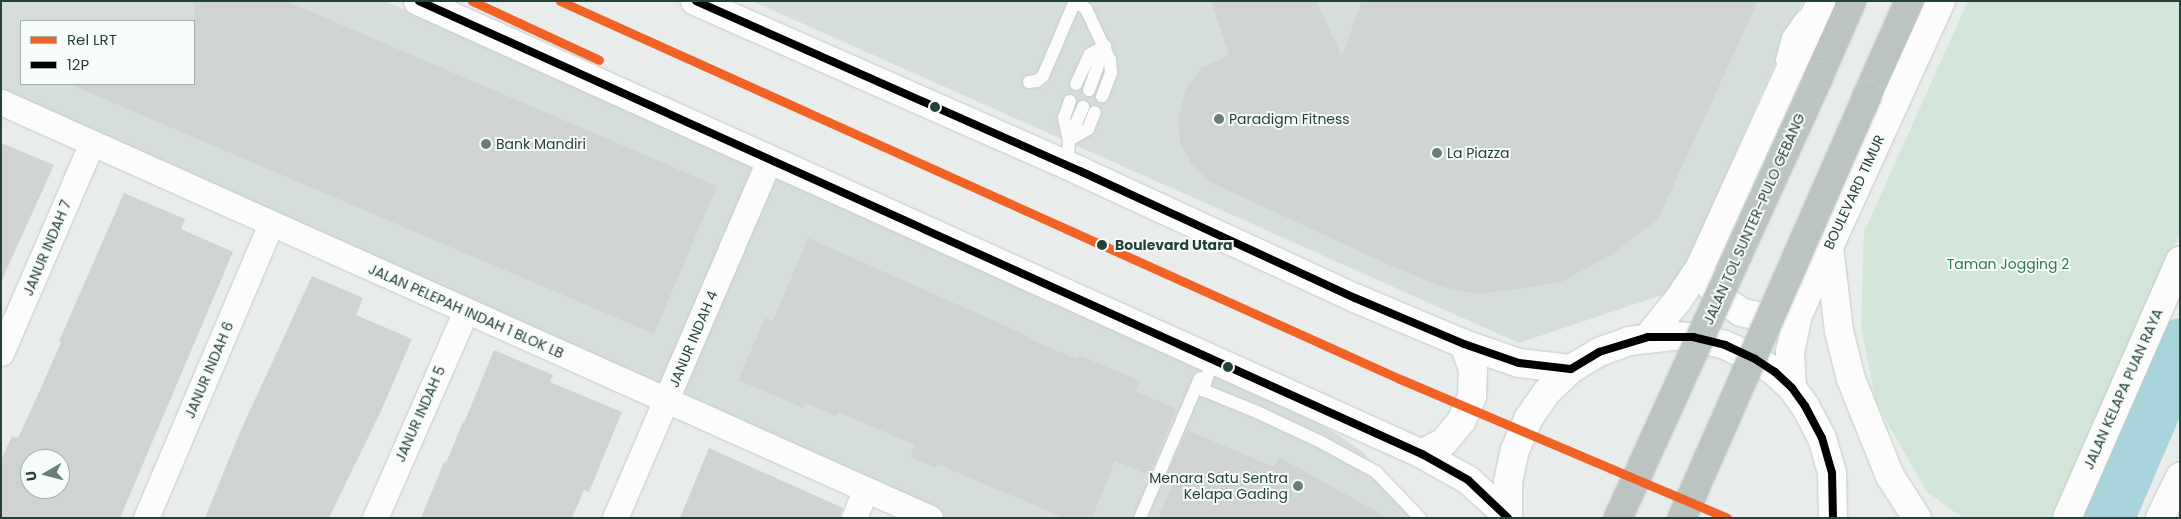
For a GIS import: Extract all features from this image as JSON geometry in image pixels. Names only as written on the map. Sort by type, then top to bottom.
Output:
[{"type":"highway","name":"JALAN TOL SUNTER–PULO GEBANG","points":[[1618,518],[1852,1]]},
{"type":"highway","points":[[1682,518],[1909,1]]},
{"type":"main road","points":[[418,1],[1422,454],[1468,480],[1508,517]]},
{"type":"main road","points":[[695,1],[1080,172],[1355,298],[1464,344],[1519,363],[1571,369]]},
{"type":"main road","name":"BOULEVARD TIMUR","points":[[1792,388],[1790,352],[1798,315],[1941,1]]},
{"type":"main road","points":[[1648,337],[1678,300],[1700,266],[1821,2]]},
{"type":"main road","points":[[1829,247],[1839,331],[1851,379],[1890,476],[1917,518]]},
{"type":"main road","name":"JALAN KELAPA PUAN RAYA","points":[[2067,518],[2180,260]]},
{"type":"main road","points":[[1700,266],[1719,297],[1741,312],[1770,319],[1798,315]]},
{"type":"main road","points":[[1508,517],[1508,482],[1513,458],[1528,419],[1547,392],[1571,369],[1599,352],[1648,337],[1693,337],[1725,345],[1755,359],[1792,388],[1805,406],[1822,438],[1832,473],[1838,515]]},
{"type":"main road","points":[[1422,454],[1445,441],[1466,412],[1472,396],[1473,369],[1464,344]]},
{"type":"main road","points":[[2160,518],[2180,477]]},
{"type":"street","name":"JALAN PELEPAH INDAH 1 BLOK LB","points":[[1,102],[930,518]]},
{"type":"street","name":"JANUR INDAH 7","points":[[1,353],[92,143]]},
{"type":"street","name":"JANUR INDAH 4","points":[[615,518],[769,160]]},
{"type":"street","name":"JANUR INDAH 6","points":[[146,518],[271,223]]},
{"type":"street","name":"JANUR INDAH 5","points":[[375,518],[466,311]]},
{"type":"street","points":[[854,518],[866,489]]},
{"type":"lane","points":[[1029,82],[1036,81],[1043,76],[1075,1],[1086,10],[1105,46],[1110,60],[1111,73],[1102,96]]},
{"type":"lane","points":[[1076,84],[1090,54],[1105,46]]},
{"type":"lane","points":[[1089,90],[1105,46]]},
{"type":"lane","points":[[1070,101],[1064,118],[1069,140],[1068,155],[1071,163],[1080,172]]},
{"type":"lane","points":[[1069,140],[1083,107]]},
{"type":"lane","points":[[1069,140],[1088,129],[1096,112]]},
{"type":"lane","points":[[1140,518],[1211,358]]},
{"type":"lane","points":[[1211,358],[1202,390],[1301,432],[1376,472],[1420,518]]},
{"type":"shaded area","points":[[1,1],[385,1],[1286,400],[1363,452],[1418,518],[936,518],[1,101]]},
{"type":"shaded area","name":"La Piazza","points":[[752,1],[1803,1],[1674,291],[1519,343]]},
{"type":"green space","name":"Taman Jogging 2","points":[[1968,1],[2180,1],[2180,233],[2053,518],[1963,518],[1927,492],[1876,403],[1861,327],[1864,232]]},
{"type":"building","points":[[194,1],[286,1],[717,186],[654,334],[71,85],[195,85]]},
{"type":"building","name":"La Piazza","points":[[1211,1],[1316,1],[1342,56],[1362,1],[1758,1],[1658,219],[1611,255],[1563,281],[1477,294],[1443,287],[1389,265],[1210,182],[1192,165],[1180,142],[1178,118],[1186,89],[1201,68],[1229,55]]},
{"type":"building","points":[[1,143],[54,165],[1,282]]},
{"type":"building","points":[[124,193],[185,219],[181,229],[233,252],[120,518],[1,518],[1,460],[12,436],[18,438],[61,342],[59,341]]},
{"type":"building","points":[[808,238],[1028,336],[1027,338],[1077,359],[1079,355],[1140,381],[1136,391],[1176,409],[1149,475],[1115,461],[1092,518],[1065,518],[937,464],[936,468],[910,457],[915,445],[838,412],[836,416],[806,403],[803,408],[738,380],[765,318],[773,321]]},
{"type":"building","points":[[312,276],[363,298],[356,315],[412,339],[381,411],[329,518],[205,518],[240,432]]},
{"type":"building","points":[[494,350],[553,375],[550,382],[622,412],[589,492],[584,490],[572,518],[421,518],[444,462],[446,463],[464,423]]},
{"type":"building","points":[[1187,430],[1274,467],[1279,457],[1388,518],[1158,518],[1172,485],[1164,482]]},
{"type":"building","points":[[709,448],[843,508],[840,518],[680,518]]},
{"type":"waterway","points":[[2106,518],[2180,345]]},
{"type":"rail line","name":"LRT","points":[[472,1],[599,60]]},
{"type":"rail line","name":"LRT","points":[[560,1],[1400,379],[1727,518]]},
{"type":"transit line","name":"12P","points":[[419,1],[1422,454],[1468,480],[1508,518]]},
{"type":"transit line","name":"12P","points":[[696,1],[1080,171],[1355,298],[1464,344],[1519,363],[1571,369],[1599,352],[1648,337],[1693,337],[1725,345],[1755,359],[1775,372],[1792,388],[1805,406],[1822,438],[1832,473],[1833,518]]},
{"type":"place","name":"Paradigm Fitness","points":[[1219,119]]},
{"type":"place","name":"Bank Mandiri","points":[[486,144]]},
{"type":"place","name":"La Piazza","points":[[1437,153]]},
{"type":"place","name":"Boulevard Utara","points":[[1102,245]]},
{"type":"place","name":"Menara Satu Sentra Kelapa Gading","points":[[1298,486]]}]
